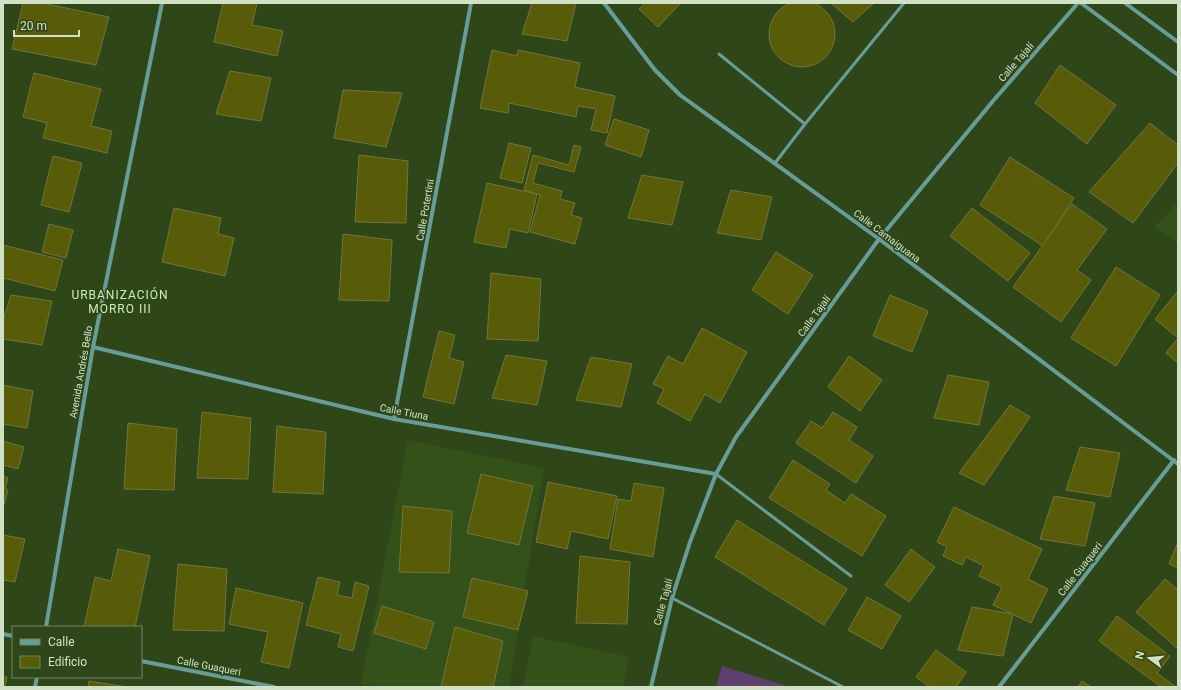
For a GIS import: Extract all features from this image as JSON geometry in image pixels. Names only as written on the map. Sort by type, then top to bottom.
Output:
[{"type":"street","name":"Avenida Andrés Bello","points":[[46,626],[92,347],[162,3]]},
{"type":"street","name":"Calle Potertini","points":[[394,419],[471,3]]},
{"type":"street","name":"Calle Camaiguana","points":[[604,3],[655,70],[680,95],[879,239],[1178,464]]},
{"type":"street","points":[[1080,3],[1178,75]]},
{"type":"street","name":"Calle Tajalí","points":[[651,687],[672,598],[690,542],[716,474],[736,437],[879,239],[998,95],[1080,3]]},
{"type":"street","points":[[1125,3],[1178,42]]},
{"type":"street","name":"Calle Tiuna","points":[[92,347],[394,419],[716,474]]},
{"type":"street","name":"Calle Guaqueri","points":[[999,687],[1174,460]]},
{"type":"street","name":"Calle Guaqueri","points":[[142,660],[274,687]]},
{"type":"lane","points":[[774,163],[904,3]]},
{"type":"lane","points":[[719,54],[805,124]]},
{"type":"lane","points":[[716,474],[851,576]]},
{"type":"lane","points":[[672,598],[843,687]]},
{"type":"shaded area","points":[[1178,202],[1178,243],[1155,227]]},
{"type":"shaded area","points":[[408,440],[544,468],[509,687],[380,687],[361,684]]},
{"type":"shaded area","points":[[533,636],[628,657],[624,687],[523,687]]},
{"type":"shaded area","points":[[722,666],[790,687],[716,687]]},
{"type":"building","points":[[802,1],[815,3],[830,16],[833,21],[835,34],[833,47],[820,62],[815,65],[802,67],[789,65],[774,52],[771,47],[769,34],[771,21],[784,6],[789,3]]},
{"type":"building","points":[[23,3],[42,3],[109,17],[96,65],[12,49]]},
{"type":"building","points":[[223,3],[257,3],[252,25],[283,31],[277,56],[214,42]]},
{"type":"building","points":[[532,3],[576,3],[567,41],[522,34]]},
{"type":"building","points":[[645,3],[680,4],[658,27],[639,9]]},
{"type":"building","points":[[831,3],[874,3],[853,22]]},
{"type":"building","points":[[492,50],[517,56],[518,50],[580,63],[575,87],[615,96],[607,133],[591,130],[596,109],[578,106],[576,117],[509,103],[508,113],[480,108]]},
{"type":"building","points":[[1060,65],[1116,105],[1087,144],[1035,103]]},
{"type":"building","points":[[230,71],[271,78],[261,121],[216,114]]},
{"type":"building","points":[[34,73],[101,89],[91,126],[112,131],[107,153],[43,138],[47,123],[23,117]]},
{"type":"building","points":[[343,90],[402,93],[386,147],[334,138]]},
{"type":"building","points":[[614,119],[649,130],[641,157],[605,145]]},
{"type":"building","points":[[1150,123],[1178,145],[1178,163],[1133,223],[1089,192]]},
{"type":"building","points":[[509,143],[531,148],[522,183],[500,178]]},
{"type":"building","points":[[574,145],[581,147],[574,172],[538,163],[533,183],[562,191],[560,199],[575,203],[571,215],[582,218],[575,244],[530,232],[540,195],[524,190],[533,155],[569,165]]},
{"type":"building","points":[[359,155],[408,161],[406,223],[355,222]]},
{"type":"building","points":[[53,156],[82,163],[69,212],[41,205]]},
{"type":"building","points":[[1010,157],[1074,198],[1043,246],[980,205]]},
{"type":"building","points":[[642,175],[683,182],[672,225],[628,218]]},
{"type":"building","points":[[487,183],[537,194],[528,233],[510,229],[506,248],[474,242]]},
{"type":"building","points":[[731,190],[772,197],[761,240],[717,233]]},
{"type":"building","points":[[1072,204],[1107,229],[1077,270],[1091,280],[1061,322],[1013,287]]},
{"type":"building","points":[[174,208],[221,218],[218,234],[234,238],[225,276],[162,262]]},
{"type":"building","points":[[972,208],[1030,253],[1008,281],[950,236]]},
{"type":"building","points":[[49,224],[73,230],[66,258],[42,252]]},
{"type":"building","points":[[343,234],[392,240],[389,301],[339,300]]},
{"type":"building","points":[[3,245],[63,260],[55,291],[3,278]]},
{"type":"building","points":[[776,252],[813,275],[788,314],[752,290]]},
{"type":"building","points":[[1116,267],[1160,295],[1116,366],[1071,338]]},
{"type":"building","points":[[491,273],[541,279],[538,341],[487,339]]},
{"type":"building","points":[[1178,291],[1178,338],[1155,319]]},
{"type":"building","points":[[11,295],[52,301],[42,345],[3,339],[3,320]]},
{"type":"building","points":[[890,295],[928,311],[912,352],[873,336]]},
{"type":"building","points":[[702,328],[747,352],[720,403],[705,394],[690,421],[657,403],[664,389],[653,384],[668,356],[683,364]]},
{"type":"building","points":[[439,331],[455,335],[449,358],[464,362],[454,404],[423,397]]},
{"type":"building","points":[[1178,338],[1178,363],[1166,353]]},
{"type":"building","points":[[506,355],[547,361],[537,405],[492,398]]},
{"type":"building","points":[[849,356],[882,380],[860,411],[828,387]]},
{"type":"building","points":[[591,357],[632,364],[621,407],[576,400]]},
{"type":"building","points":[[948,375],[989,382],[979,425],[934,418]]},
{"type":"building","points":[[3,385],[33,391],[27,428],[3,424]]},
{"type":"building","points":[[1010,405],[1030,417],[984,485],[959,473]]},
{"type":"building","points":[[202,412],[251,418],[248,479],[197,478]]},
{"type":"building","points":[[833,412],[857,427],[849,440],[873,456],[856,483],[796,443],[811,421],[822,428]]},
{"type":"building","points":[[128,423],[177,429],[174,490],[124,489]]},
{"type":"building","points":[[277,426],[326,432],[323,494],[273,492]]},
{"type":"building","points":[[3,441],[24,447],[18,469],[3,465]]},
{"type":"building","points":[[1080,447],[1120,453],[1110,497],[1066,490]]},
{"type":"building","points":[[793,460],[830,484],[826,490],[845,503],[851,494],[886,516],[862,556],[769,498]]},
{"type":"building","points":[[481,474],[533,486],[519,545],[467,533]]},
{"type":"building","points":[[3,476],[8,478],[5,489],[8,490],[3,508]]},
{"type":"building","points":[[548,482],[617,496],[608,539],[571,531],[567,549],[536,542]]},
{"type":"building","points":[[634,483],[664,488],[653,557],[610,549],[618,499],[631,501]]},
{"type":"building","points":[[1054,496],[1095,503],[1085,546],[1040,539]]},
{"type":"building","points":[[403,506],[452,511],[449,573],[399,572]]},
{"type":"building","points":[[954,507],[1042,549],[1028,579],[1048,589],[1031,623],[993,605],[1002,587],[979,576],[984,566],[966,557],[962,565],[943,556],[947,547],[937,542]]},
{"type":"building","points":[[737,520],[847,589],[824,625],[715,557]]},
{"type":"building","points":[[3,535],[25,539],[15,582],[3,580]]},
{"type":"building","points":[[1178,542],[1178,568],[1169,564]]},
{"type":"building","points":[[118,549],[150,556],[135,626],[84,626],[95,577],[111,581]]},
{"type":"building","points":[[911,549],[935,567],[909,602],[885,585]]},
{"type":"building","points":[[580,556],[630,562],[627,624],[576,623]]},
{"type":"building","points":[[178,564],[227,569],[224,631],[173,630]]},
{"type":"building","points":[[318,577],[340,582],[337,595],[352,598],[355,582],[369,586],[353,651],[338,647],[341,634],[306,625]]},
{"type":"building","points":[[472,578],[528,591],[518,630],[463,617]]},
{"type":"building","points":[[1165,579],[1178,590],[1178,649],[1136,612]]},
{"type":"building","points":[[236,588],[303,603],[289,668],[261,662],[268,632],[229,624]]},
{"type":"building","points":[[867,597],[901,616],[882,649],[848,630]]},
{"type":"building","points":[[382,606],[434,622],[426,649],[374,633]]},
{"type":"building","points":[[972,607],[1013,614],[1003,656],[958,650]]},
{"type":"building","points":[[1117,616],[1170,656],[1157,673],[1176,687],[1161,687],[1099,641]]},
{"type":"building","points":[[455,627],[503,641],[493,687],[441,687]]},
{"type":"building","points":[[936,650],[966,672],[956,687],[930,687],[916,677]]},
{"type":"building","points":[[3,677],[7,677],[5,687],[3,687]]},
{"type":"building","points":[[89,681],[127,687],[88,687]]},
{"type":"building","points":[[1082,681],[1091,687],[1078,687]]},
{"type":"district","name":"URBANIZACIÓN MORRO III","points":[[120,302]]}]
